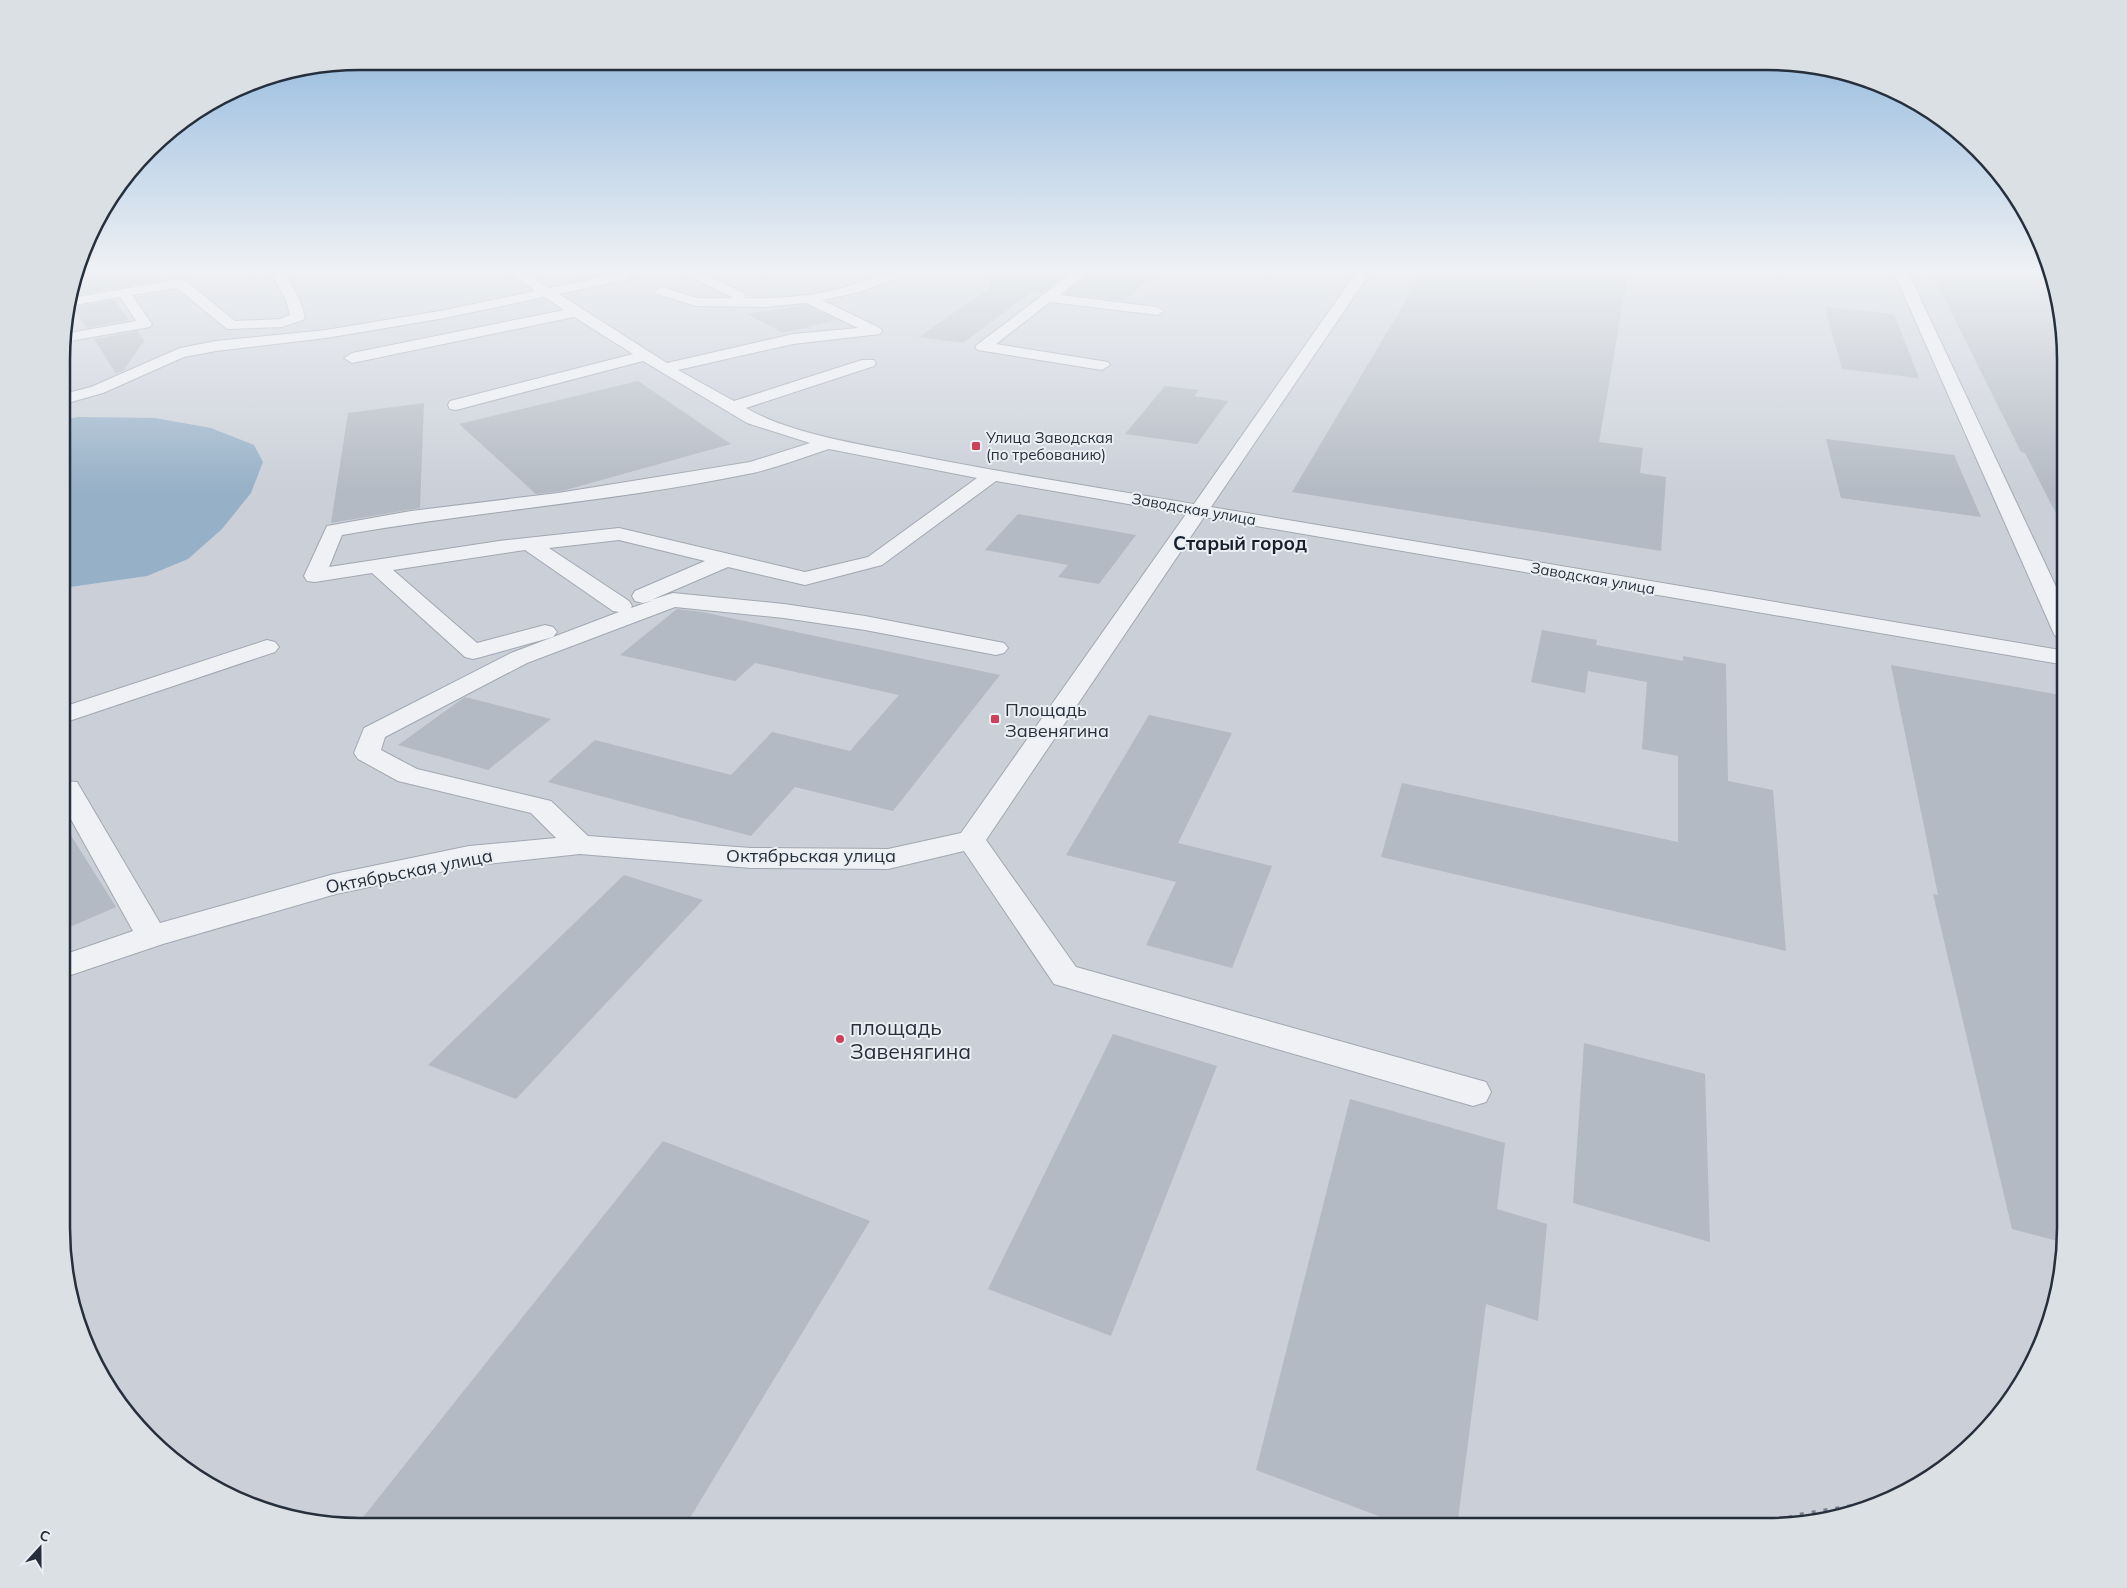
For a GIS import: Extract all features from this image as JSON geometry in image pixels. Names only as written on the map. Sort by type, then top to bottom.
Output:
[{"type":"street","points":[[70,397],[97,390],[180,353],[233,344]]},
{"type":"street","points":[[352,358],[420,344]]},
{"type":"street","name":"Заводская улица","points":[[626,344],[752,419],[828,444],[993,475],[2057,656]]},
{"type":"street","points":[[664,368],[774,344]]},
{"type":"street","points":[[988,344],[984,347],[1102,365]]},
{"type":"street","points":[[1313,344],[970,840],[1065,976],[1473,1092]]},
{"type":"street","points":[[1934,344],[2057,614]]},
{"type":"street","points":[[456,405],[645,356]]},
{"type":"street","points":[[732,407],[868,363]]},
{"type":"street","points":[[828,444],[753,467],[558,499],[411,517],[334,530],[315,576],[529,544],[619,534],[805,579],[875,562],[993,475]]},
{"type":"street","points":[[529,544],[621,606]]},
{"type":"street","points":[[376,566],[472,652],[588,620],[725,560]]},
{"type":"street","points":[[580,845],[541,807],[408,775],[367,753],[373,733],[519,658],[673,600],[784,611],[865,623],[996,648]]},
{"type":"street","points":[[70,713],[267,647]]},
{"type":"street","points":[[70,793],[152,936]]},
{"type":"street","name":"Октябрьская улица","points":[[70,964],[152,936],[334,884],[469,856],[580,845],[751,858],[888,859],[970,840]]},
{"type":"shaded area","points":[[71,344],[2056,344],[2057,1228],[2055,1266],[2047,1303],[2035,1339],[2018,1373],[1997,1405],[1972,1433],[1944,1458],[1912,1479],[1878,1496],[1842,1508],[1805,1516],[1767,1518],[360,1518],[322,1516],[267,1503],[215,1479],[183,1458],[142,1419],[130,1405],[109,1373],[85,1321],[72,1266],[70,1228]]},
{"type":"water","points":[[70,418],[155,418],[211,428],[254,445],[263,462],[251,493],[222,529],[188,559],[147,576],[70,587]]},
{"type":"building","points":[[97,344],[142,344],[124,370],[116,374]]},
{"type":"building","points":[[1380,344],[1616,344],[1599,442],[1643,448],[1640,473],[1666,477],[1661,551],[1292,492]]},
{"type":"building","points":[[1835,344],[1906,344],[1919,378],[1842,369]]},
{"type":"building","points":[[1967,344],[2056,344],[2057,515],[2025,453],[2021,452]]},
{"type":"building","points":[[638,381],[731,444],[562,491],[536,494],[459,424]]},
{"type":"building","points":[[1165,386],[1199,390],[1194,396],[1228,401],[1197,444],[1125,434]]},
{"type":"building","points":[[424,403],[420,508],[331,523],[348,413]]},
{"type":"building","points":[[1826,439],[1954,455],[1981,517],[1841,498]]},
{"type":"building","points":[[1018,514],[1136,535],[1099,584],[1058,577],[1068,565],[985,550]]},
{"type":"building","points":[[677,609],[702,612],[1000,675],[893,811],[795,787],[751,836],[548,782],[595,740],[731,775],[772,732],[850,751],[899,695],[755,663],[735,681],[620,655]]},
{"type":"building","points":[[1542,630],[1597,640],[1596,645],[1683,661],[1683,656],[1726,664],[1728,781],[1773,790],[1786,951],[1381,857],[1402,783],[1678,842],[1678,756],[1642,749],[1647,682],[1588,671],[1585,693],[1531,682]]},
{"type":"building","points":[[1891,665],[2057,694],[2056,1241],[2012,1229],[1933,894],[1938,895]]},
{"type":"building","points":[[465,697],[551,719],[488,770],[398,745]]},
{"type":"building","points":[[1149,715],[1232,733],[1178,843],[1272,866],[1232,968],[1146,945],[1176,882],[1066,855]]},
{"type":"building","points":[[70,834],[116,907],[70,927]]},
{"type":"building","points":[[624,875],[703,900],[516,1099],[428,1065]]},
{"type":"building","points":[[1113,1034],[1217,1066],[1111,1336],[988,1289]]},
{"type":"building","points":[[1584,1043],[1705,1074],[1710,1242],[1573,1203]]},
{"type":"building","points":[[1350,1099],[1505,1143],[1497,1209],[1547,1224],[1538,1321],[1486,1304],[1458,1518],[1384,1518],[1256,1470]]},
{"type":"building","points":[[663,1141],[870,1221],[690,1518],[362,1518]]},
{"type":"railway","points":[[1794,1517],[1835,1510]]},
{"type":"place","name":"Улица Заводская (по требованию)","points":[[976,446]]},
{"type":"place","name":"Площадь Завенягина","points":[[995,719]]},
{"type":"place","name":"площадь Завенягина","points":[[840,1039]]},
{"type":"district","name":"Старый город","points":[[1240,543]]}]
